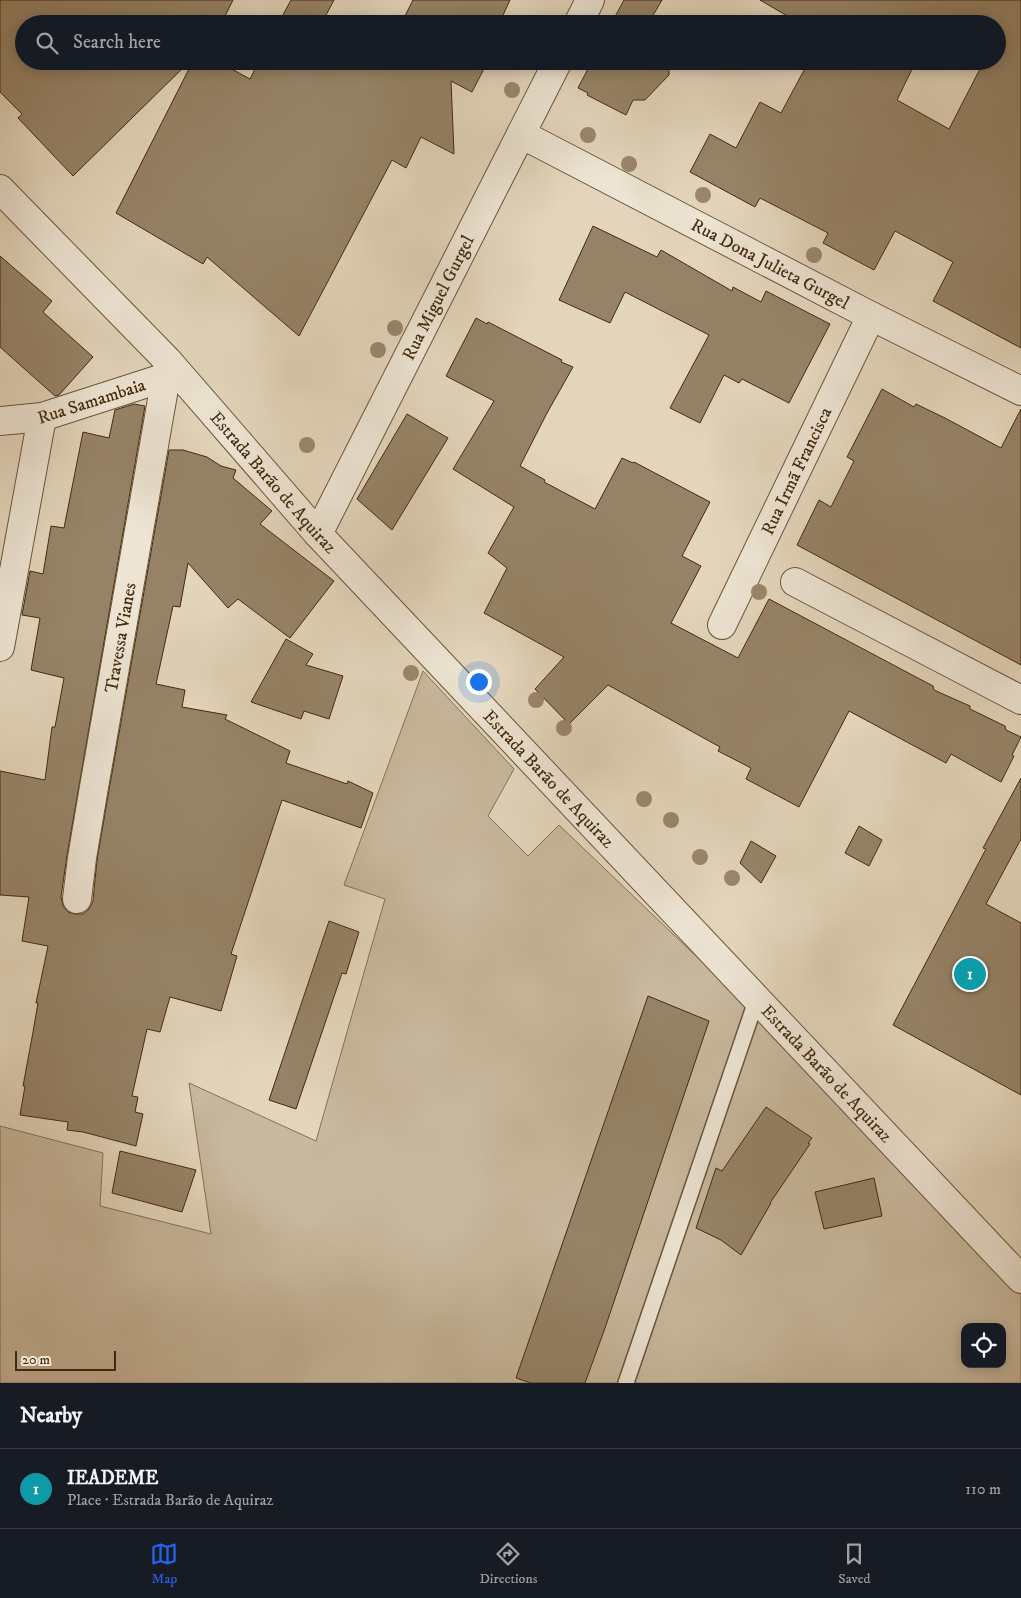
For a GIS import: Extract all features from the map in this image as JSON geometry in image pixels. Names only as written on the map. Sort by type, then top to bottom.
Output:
[{"type":"street","points":[[582,15],[590,0]]},
{"type":"street","name":"Rua Miguel Gurgel","points":[[318,534],[553,70]]},
{"type":"street","name":"Rua Dona Julieta Gurgel","points":[[521,134],[871,316],[1021,391]]},
{"type":"street","name":"Estrada Barão de Aquiraz","points":[[0,189],[318,534],[1021,1279]]},
{"type":"street","name":"Rua Irmã Francisca","points":[[722,625],[871,316]]},
{"type":"street","name":"Rua Samambaia","points":[[0,421],[42,417],[167,369]]},
{"type":"street","name":"Travessa Vianes","points":[[78,899],[82,858],[167,369]]},
{"type":"street","points":[[0,647],[42,417]]},
{"type":"street","points":[[795,582],[1021,700]]},
{"type":"lane","points":[[626,1383],[756,998]]},
{"type":"shaded area","points":[[423,671],[514,769],[488,816],[528,856],[559,825],[1021,1267],[1021,1383],[0,1383],[0,1126],[103,1153],[100,1206],[211,1234],[189,1083],[316,1141],[385,899],[344,885]]},
{"type":"building","points":[[0,0],[233,0],[226,15],[15,15],[15,70],[181,70],[73,176],[18,118],[22,114],[0,92]]},
{"type":"building","points":[[291,0],[334,0],[326,15],[283,15]]},
{"type":"building","points":[[413,0],[510,0],[503,15],[406,15]]},
{"type":"building","points":[[624,0],[662,0],[653,15],[616,15]]},
{"type":"building","points":[[760,0],[1021,0],[1021,348],[933,301],[953,262],[895,231],[874,270],[823,243],[828,233],[760,198],[755,207],[690,172],[710,134],[736,148],[760,102],[781,113],[804,70],[912,70],[897,100],[949,129],[979,70],[1006,70],[1006,15],[786,15]]},
{"type":"building","points":[[188,70],[234,70],[250,79],[254,70],[483,70],[472,92],[451,81],[454,154],[421,137],[406,168],[392,160],[299,336],[207,257],[203,264],[116,213]]},
{"type":"building","points":[[587,70],[669,70],[669,75],[645,100],[633,100],[626,115],[587,95],[588,93],[578,88]]},
{"type":"building","points":[[593,226],[657,257],[661,250],[732,291],[733,287],[761,302],[766,291],[830,324],[789,403],[742,379],[739,383],[724,375],[700,423],[670,408],[709,335],[625,292],[610,323],[559,300]]},
{"type":"building","points":[[0,256],[52,301],[43,312],[93,357],[59,395],[55,396],[0,347]]},
{"type":"building","points":[[476,318],[487,324],[488,322],[573,367],[520,466],[545,480],[544,482],[595,509],[622,458],[634,462],[710,502],[682,556],[701,566],[671,623],[738,658],[769,599],[933,686],[934,690],[970,706],[970,709],[1005,726],[1006,730],[1021,737],[1001,782],[951,754],[946,763],[849,711],[799,807],[746,779],[751,768],[718,751],[720,747],[608,685],[569,724],[535,689],[564,657],[484,613],[507,568],[488,553],[514,507],[453,469],[494,401],[446,376]]},
{"type":"building","points":[[882,389],[914,407],[916,404],[945,418],[1001,448],[1021,409],[1021,665],[797,545],[819,500],[831,507],[854,461],[847,457]]},
{"type":"building","points":[[134,404],[145,406],[67,855],[61,897],[63,906],[68,912],[83,914],[89,909],[93,901],[97,860],[169,450],[183,450],[207,457],[221,466],[236,470],[233,478],[272,511],[260,524],[334,581],[290,638],[238,599],[228,608],[188,563],[180,607],[173,606],[156,684],[185,690],[182,707],[227,715],[225,719],[290,751],[286,763],[347,784],[348,781],[373,793],[361,828],[282,800],[231,954],[237,956],[221,1011],[170,997],[160,1032],[147,1029],[132,1096],[138,1097],[135,1112],[143,1114],[136,1146],[83,1132],[67,1130],[68,1122],[20,1115],[25,1086],[23,1086],[38,1003],[36,1003],[48,946],[22,941],[29,897],[0,895],[0,771],[45,780],[52,727],[55,727],[64,678],[31,670],[40,618],[22,615],[30,571],[43,574],[51,526],[64,528],[83,432],[109,438],[115,410]]},
{"type":"building","points":[[407,414],[448,438],[392,530],[357,499]]},
{"type":"building","points":[[286,639],[313,654],[306,665],[343,676],[329,719],[304,711],[301,719],[251,702]]},
{"type":"building","points":[[1021,778],[1021,839],[986,904],[1021,923],[1021,1095],[893,1025],[986,849],[983,848]]},
{"type":"building","points":[[859,826],[882,840],[869,866],[845,853]]},
{"type":"building","points":[[751,841],[776,856],[761,883],[740,863]]},
{"type":"building","points":[[329,921],[359,932],[346,974],[342,973],[296,1109],[269,1100]]},
{"type":"building","points":[[648,996],[709,1021],[585,1383],[531,1383],[516,1378]]},
{"type":"building","points":[[766,1107],[812,1138],[808,1143],[810,1144],[770,1203],[741,1255],[721,1240],[696,1228],[716,1168],[722,1171]]},
{"type":"building","points":[[120,1151],[196,1170],[182,1212],[112,1193]]},
{"type":"building","points":[[874,1178],[882,1216],[824,1229],[815,1192]]},
{"type":"place","name":"IEADEME","points":[[970,974]]}]
